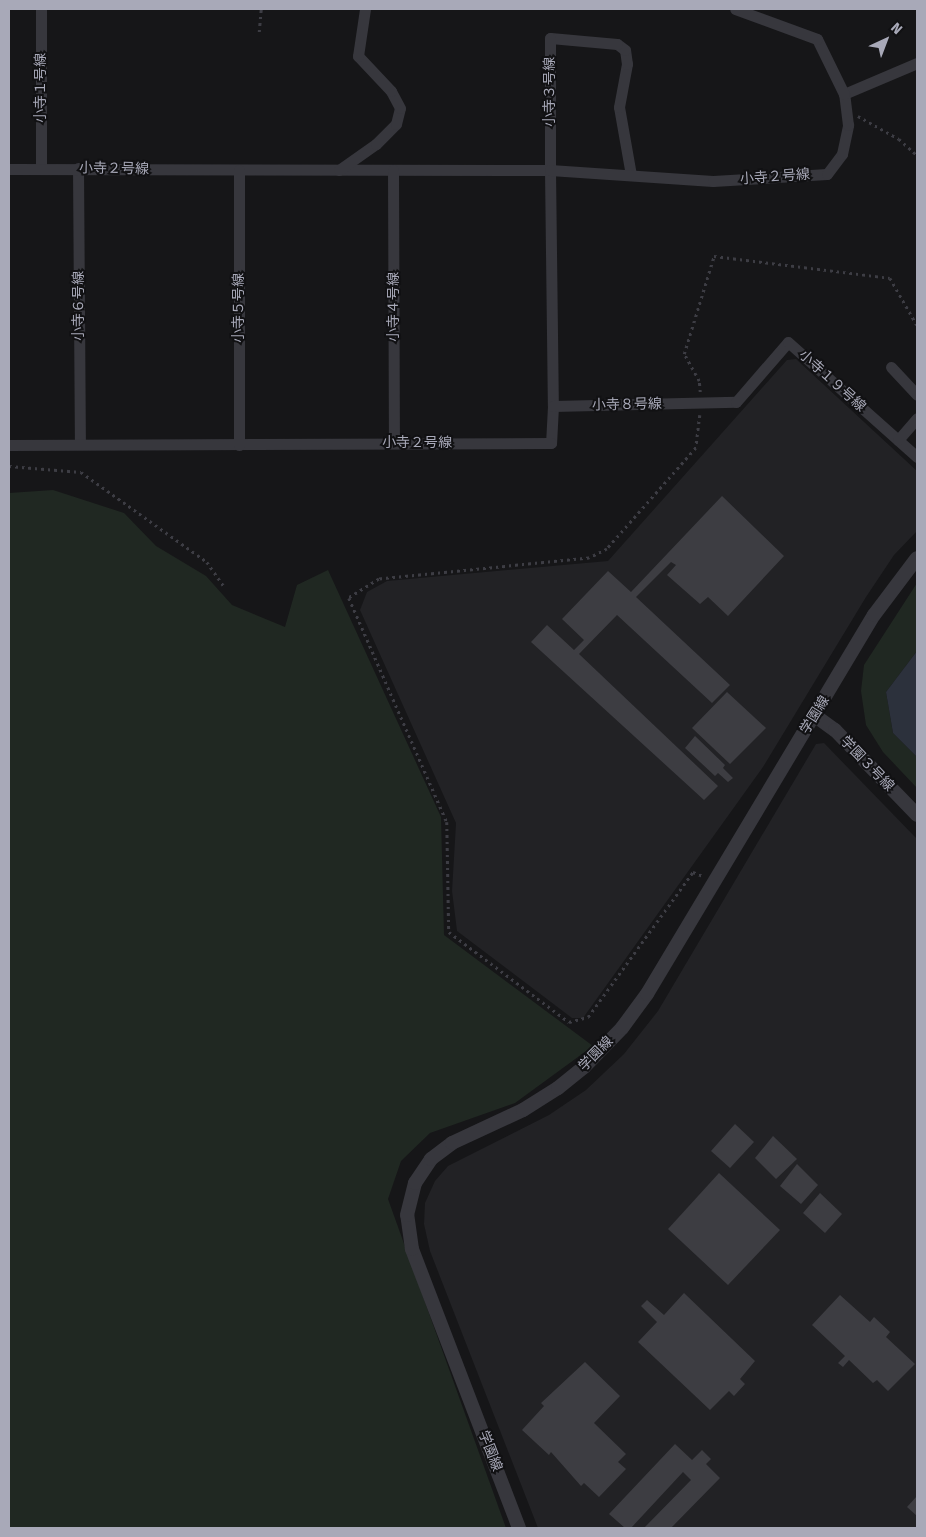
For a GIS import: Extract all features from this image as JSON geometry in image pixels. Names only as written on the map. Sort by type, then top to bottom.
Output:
[{"type":"street","name":"小寺１号線","points":[[41,9],[41,168]]},
{"type":"street","points":[[339,170],[376,144],[396,124],[400,108],[391,91],[358,56],[365,9]]},
{"type":"street","name":"小寺２号線","points":[[9,169],[550,170],[712,181],[827,174],[842,154],[848,125],[844,94],[817,39],[752,12],[736,9]]},
{"type":"street","name":"小寺３号線","points":[[550,170],[550,38],[617,44],[625,50],[627,64],[619,107],[631,176]]},
{"type":"street","points":[[844,94],[917,63]]},
{"type":"street","name":"小寺６号線","points":[[78,168],[80,444]]},
{"type":"street","name":"小寺５号線","points":[[239,170],[239,445]]},
{"type":"street","name":"小寺４号線","points":[[393,170],[394,443]]},
{"type":"street","name":"小寺２号線","points":[[9,446],[80,444],[552,443],[550,170]]},
{"type":"street","name":"小寺１９号線","points":[[701,404],[736,402],[788,342],[917,458]]},
{"type":"street","points":[[891,367],[917,394]]},
{"type":"street","name":"小寺８号線","points":[[553,406],[701,404]]},
{"type":"street","points":[[898,440],[917,418]]},
{"type":"street","name":"学園線","points":[[519,1528],[412,1248],[406,1215],[415,1183],[431,1159],[452,1143],[523,1110],[584,1067],[622,1028],[647,994],[874,615],[917,558]]},
{"type":"street","name":"学園３号線","points":[[814,715],[835,730],[917,815]]},
{"type":"path","points":[[259,32],[261,9]]},
{"type":"path","points":[[846,110],[899,139],[917,155]]},
{"type":"path","points":[[715,882],[693,872],[588,1017],[569,1022],[449,932],[447,822],[349,598],[379,579],[589,558],[607,549],[696,448],[701,404],[699,381],[684,354],[714,256],[890,278],[917,325]]},
{"type":"path","points":[[9,466],[81,472],[207,562],[226,588]]},
{"type":"shaded area","points":[[796,359],[917,471],[917,531],[894,555],[866,597],[763,767],[583,1018],[572,1018],[457,931],[452,891],[456,823],[360,610],[367,592],[387,581],[608,561],[787,360]]},
{"type":"shaded area","points":[[53,490],[124,513],[156,546],[206,576],[232,605],[285,627],[297,585],[328,570],[441,817],[444,935],[593,1046],[515,1103],[430,1133],[401,1161],[388,1199],[506,1528],[9,1528],[9,493]]},
{"type":"shaded area","points":[[917,583],[917,651],[886,692],[893,733],[917,757],[917,788],[883,752],[866,725],[861,691],[864,665]]},
{"type":"shaded area","points":[[917,651],[917,757],[893,733],[886,692]]},
{"type":"shaded area","points":[[824,743],[917,839],[917,1528],[538,1528],[430,1251],[424,1224],[425,1203],[435,1181],[448,1166],[549,1115],[586,1090],[624,1054],[658,1011],[816,744]]},
{"type":"building","points":[[722,496],[784,556],[728,616],[708,597],[700,604],[667,575],[676,565],[671,562],[636,597],[730,685],[712,703],[617,615],[579,654],[718,786],[704,800],[531,642],[547,625],[574,650],[584,640],[562,619],[608,571],[631,592]]},
{"type":"building","points":[[727,692],[766,728],[730,764],[692,728]]},
{"type":"building","points":[[695,736],[725,765],[723,768],[733,778],[728,782],[718,773],[715,776],[685,748]]},
{"type":"building","points":[[735,1124],[754,1142],[730,1168],[711,1151]]},
{"type":"building","points":[[773,1136],[797,1159],[776,1179],[755,1158]]},
{"type":"building","points":[[797,1164],[818,1185],[801,1204],[780,1186]]},
{"type":"building","points":[[719,1173],[780,1230],[728,1285],[668,1229]]},
{"type":"building","points":[[820,1193],[842,1214],[825,1233],[803,1213]]},
{"type":"building","points":[[684,1293],[755,1361],[740,1379],[745,1384],[734,1396],[729,1391],[710,1410],[638,1342],[657,1322],[641,1306],[647,1300],[664,1315]]},
{"type":"building","points":[[840,1295],[870,1322],[874,1317],[890,1332],[886,1337],[915,1364],[888,1391],[877,1380],[873,1383],[849,1360],[843,1367],[838,1363],[845,1356],[812,1325]]},
{"type":"building","points":[[585,1362],[620,1396],[594,1423],[626,1454],[618,1462],[626,1469],[599,1497],[584,1483],[581,1486],[551,1452],[549,1455],[522,1430],[544,1406],[541,1403]]},
{"type":"building","points":[[675,1444],[692,1460],[702,1450],[711,1459],[706,1464],[720,1478],[671,1528],[644,1528],[691,1480],[683,1472],[631,1528],[625,1528],[609,1514]]},
{"type":"building","points":[[917,1496],[917,1516],[907,1507]]}]
